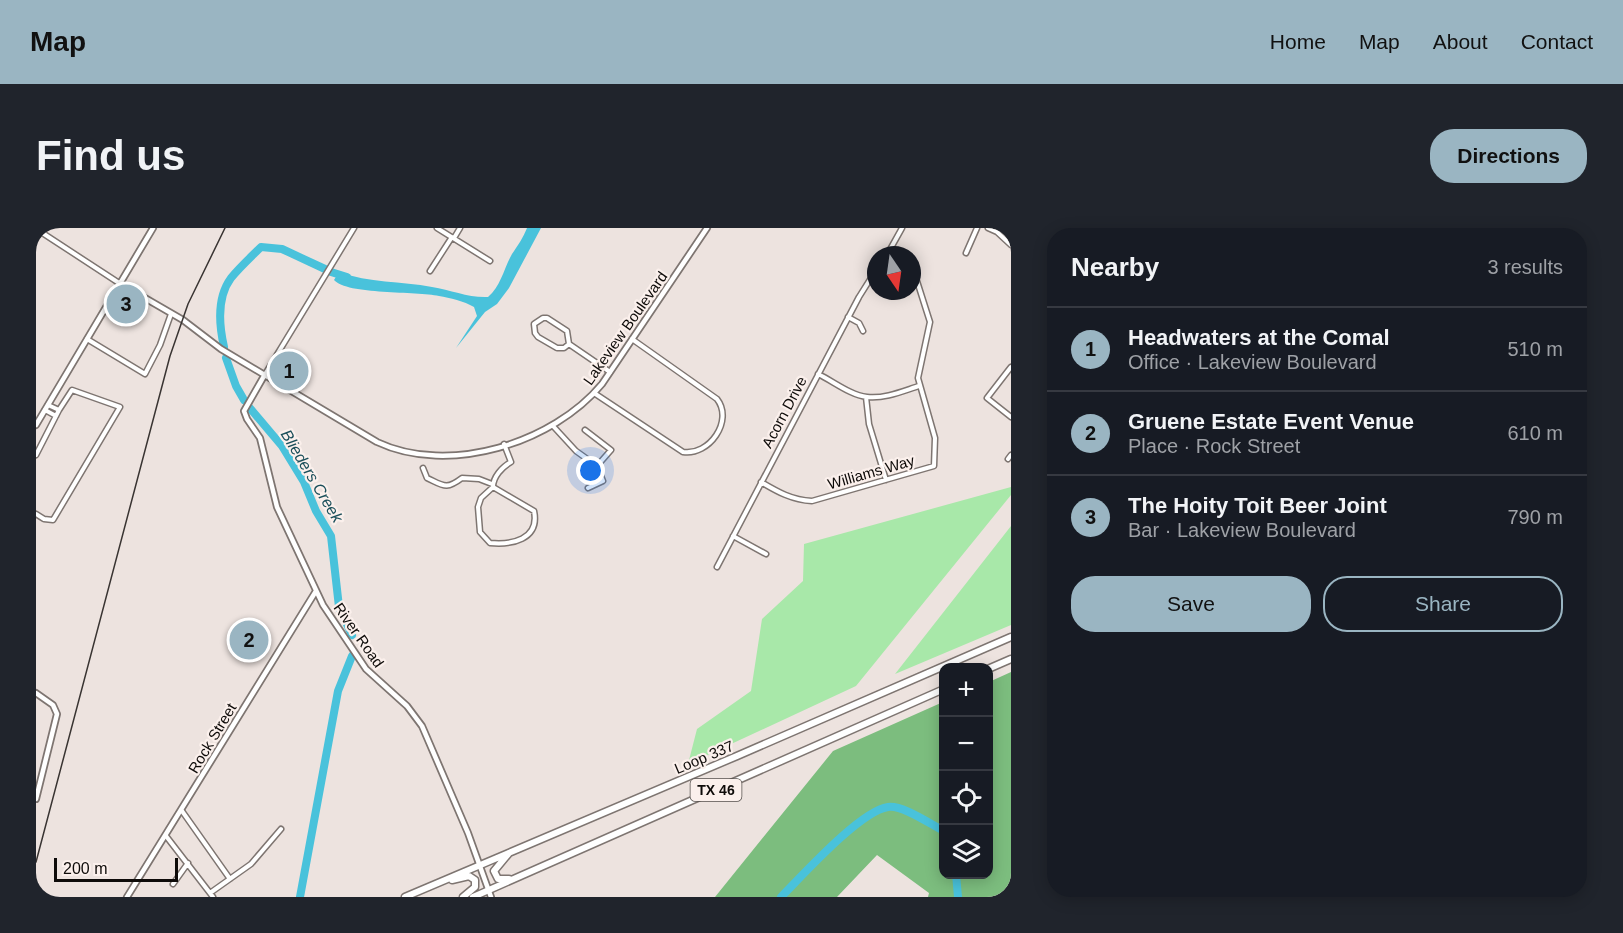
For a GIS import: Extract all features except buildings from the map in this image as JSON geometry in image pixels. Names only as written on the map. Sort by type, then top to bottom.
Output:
[{"type":"main road","name":"Loop 337","points":[[405,897],[1011,637]]},
{"type":"main road","points":[[993,667],[1011,659]]},
{"type":"main road","name":"TX 46","points":[[473,897],[490,894],[516,878],[939,691]]},
{"type":"main road","points":[[512,850],[495,868],[494,874],[498,879],[516,878]]},
{"type":"main road","points":[[434,884],[469,876],[475,880],[475,887],[463,897]]},
{"type":"street","points":[[36,425],[153,228]]},
{"type":"street","points":[[264,376],[354,228]]},
{"type":"street","points":[[437,228],[490,261]]},
{"type":"street","points":[[430,271],[460,228]]},
{"type":"street","name":"Lakeview Boulevard","points":[[43,229],[44,234],[119,283],[183,320],[221,349],[351,428],[402,452],[431,456],[461,456],[477,453],[553,426],[576,411],[610,372],[707,228]]},
{"type":"street","points":[[892,246],[902,228]]},
{"type":"street","points":[[966,253],[976,228]]},
{"type":"street","points":[[988,228],[997,232],[1011,245]]},
{"type":"street","name":"Acorn Drive","points":[[717,567],[867,285]]},
{"type":"street","name":"Williams Way","points":[[761,482],[787,496],[812,501],[934,466],[935,438],[919,386],[920,369],[930,322],[921,293]]},
{"type":"street","points":[[86,339],[145,374],[160,345],[171,314]]},
{"type":"street","points":[[848,317],[859,323],[863,331]]},
{"type":"street","points":[[569,344],[564,348],[557,348],[538,337],[534,324],[539,319],[547,318],[567,331],[569,344],[610,372]]},
{"type":"street","points":[[594,393],[683,452],[689,453],[703,447],[718,431],[724,418],[723,409],[717,399],[632,339]]},
{"type":"street","points":[[1011,367],[987,398],[1011,417]]},
{"type":"street","points":[[818,374],[866,397],[888,395],[919,386]]},
{"type":"street","name":"River Road","points":[[264,376],[245,406],[244,414],[260,438],[275,502],[326,610],[366,669],[406,706],[422,726],[468,833],[490,894]]},
{"type":"street","points":[[36,454],[72,390],[120,407],[53,520],[44,519],[36,514]]},
{"type":"street","points":[[866,397],[868,418],[886,480]]},
{"type":"street","points":[[46,407],[59,410]]},
{"type":"street","points":[[46,407],[56,416]]},
{"type":"street","points":[[553,426],[576,451],[597,466],[603,480],[588,488]]},
{"type":"street","points":[[585,430],[611,450],[597,466]]},
{"type":"street","points":[[423,468],[427,478],[446,487],[452,486],[462,478],[479,479],[493,486],[534,511],[531,530],[520,541],[507,544],[490,543],[480,532],[478,507],[481,498],[493,486],[502,469],[511,462],[504,444]]},
{"type":"street","points":[[732,536],[766,554]]},
{"type":"street","name":"Rock Street","points":[[127,897],[316,591]]},
{"type":"street","points":[[36,693],[53,705],[57,714],[36,800]]},
{"type":"street","points":[[182,811],[230,879]]},
{"type":"street","points":[[166,836],[212,895],[250,864],[281,829]]},
{"type":"street","points":[[172,884],[188,863]]},
{"type":"green space","points":[[1011,487],[1011,495],[856,686],[688,764],[697,729],[751,691],[762,619],[803,581],[804,544]]},
{"type":"green space","points":[[1011,526],[1011,625],[895,674]]},
{"type":"green space","points":[[1011,672],[1011,897],[928,897],[929,893],[877,855],[837,897],[715,897],[833,751],[939,704],[939,879],[993,879],[993,680]]},
{"type":"water","points":[[527,228],[541,228],[509,288],[497,304],[485,312],[456,348],[477,316],[474,307],[461,301],[429,294],[353,288],[341,285],[334,280],[339,272],[373,280],[420,285],[488,297],[499,282]]},
{"type":"waterway","name":"Blieders Creek","points":[[224,347],[220,321],[223,294],[231,278],[261,247],[282,249],[325,269]]},
{"type":"waterway","name":"Blieders Creek","points":[[331,272],[347,277]]},
{"type":"waterway","name":"Blieders Creek","points":[[226,358],[236,386],[244,400]]},
{"type":"waterway","name":"Blieders Creek","points":[[249,407],[282,446],[304,482],[316,511],[331,536],[339,607],[352,635]]},
{"type":"waterway","name":"Blieders Creek","points":[[300,897],[338,691],[352,656]]},
{"type":"waterway","name":"Blieders Creek","points":[[781,897],[847,832],[876,811],[894,807],[939,828]]},
{"type":"waterway","name":"Blieders Creek","points":[[956,879],[958,897]]},
{"type":"railway","points":[[36,862],[170,356],[188,304],[225,228]]},
{"type":"place","name":"The Hoity Toit Beer Joint","points":[[126,304]]},
{"type":"place","name":"Headwaters at the Comal","points":[[289,371]]},
{"type":"place","name":"Gruene Estate Event Venue","points":[[249,640]]}]
